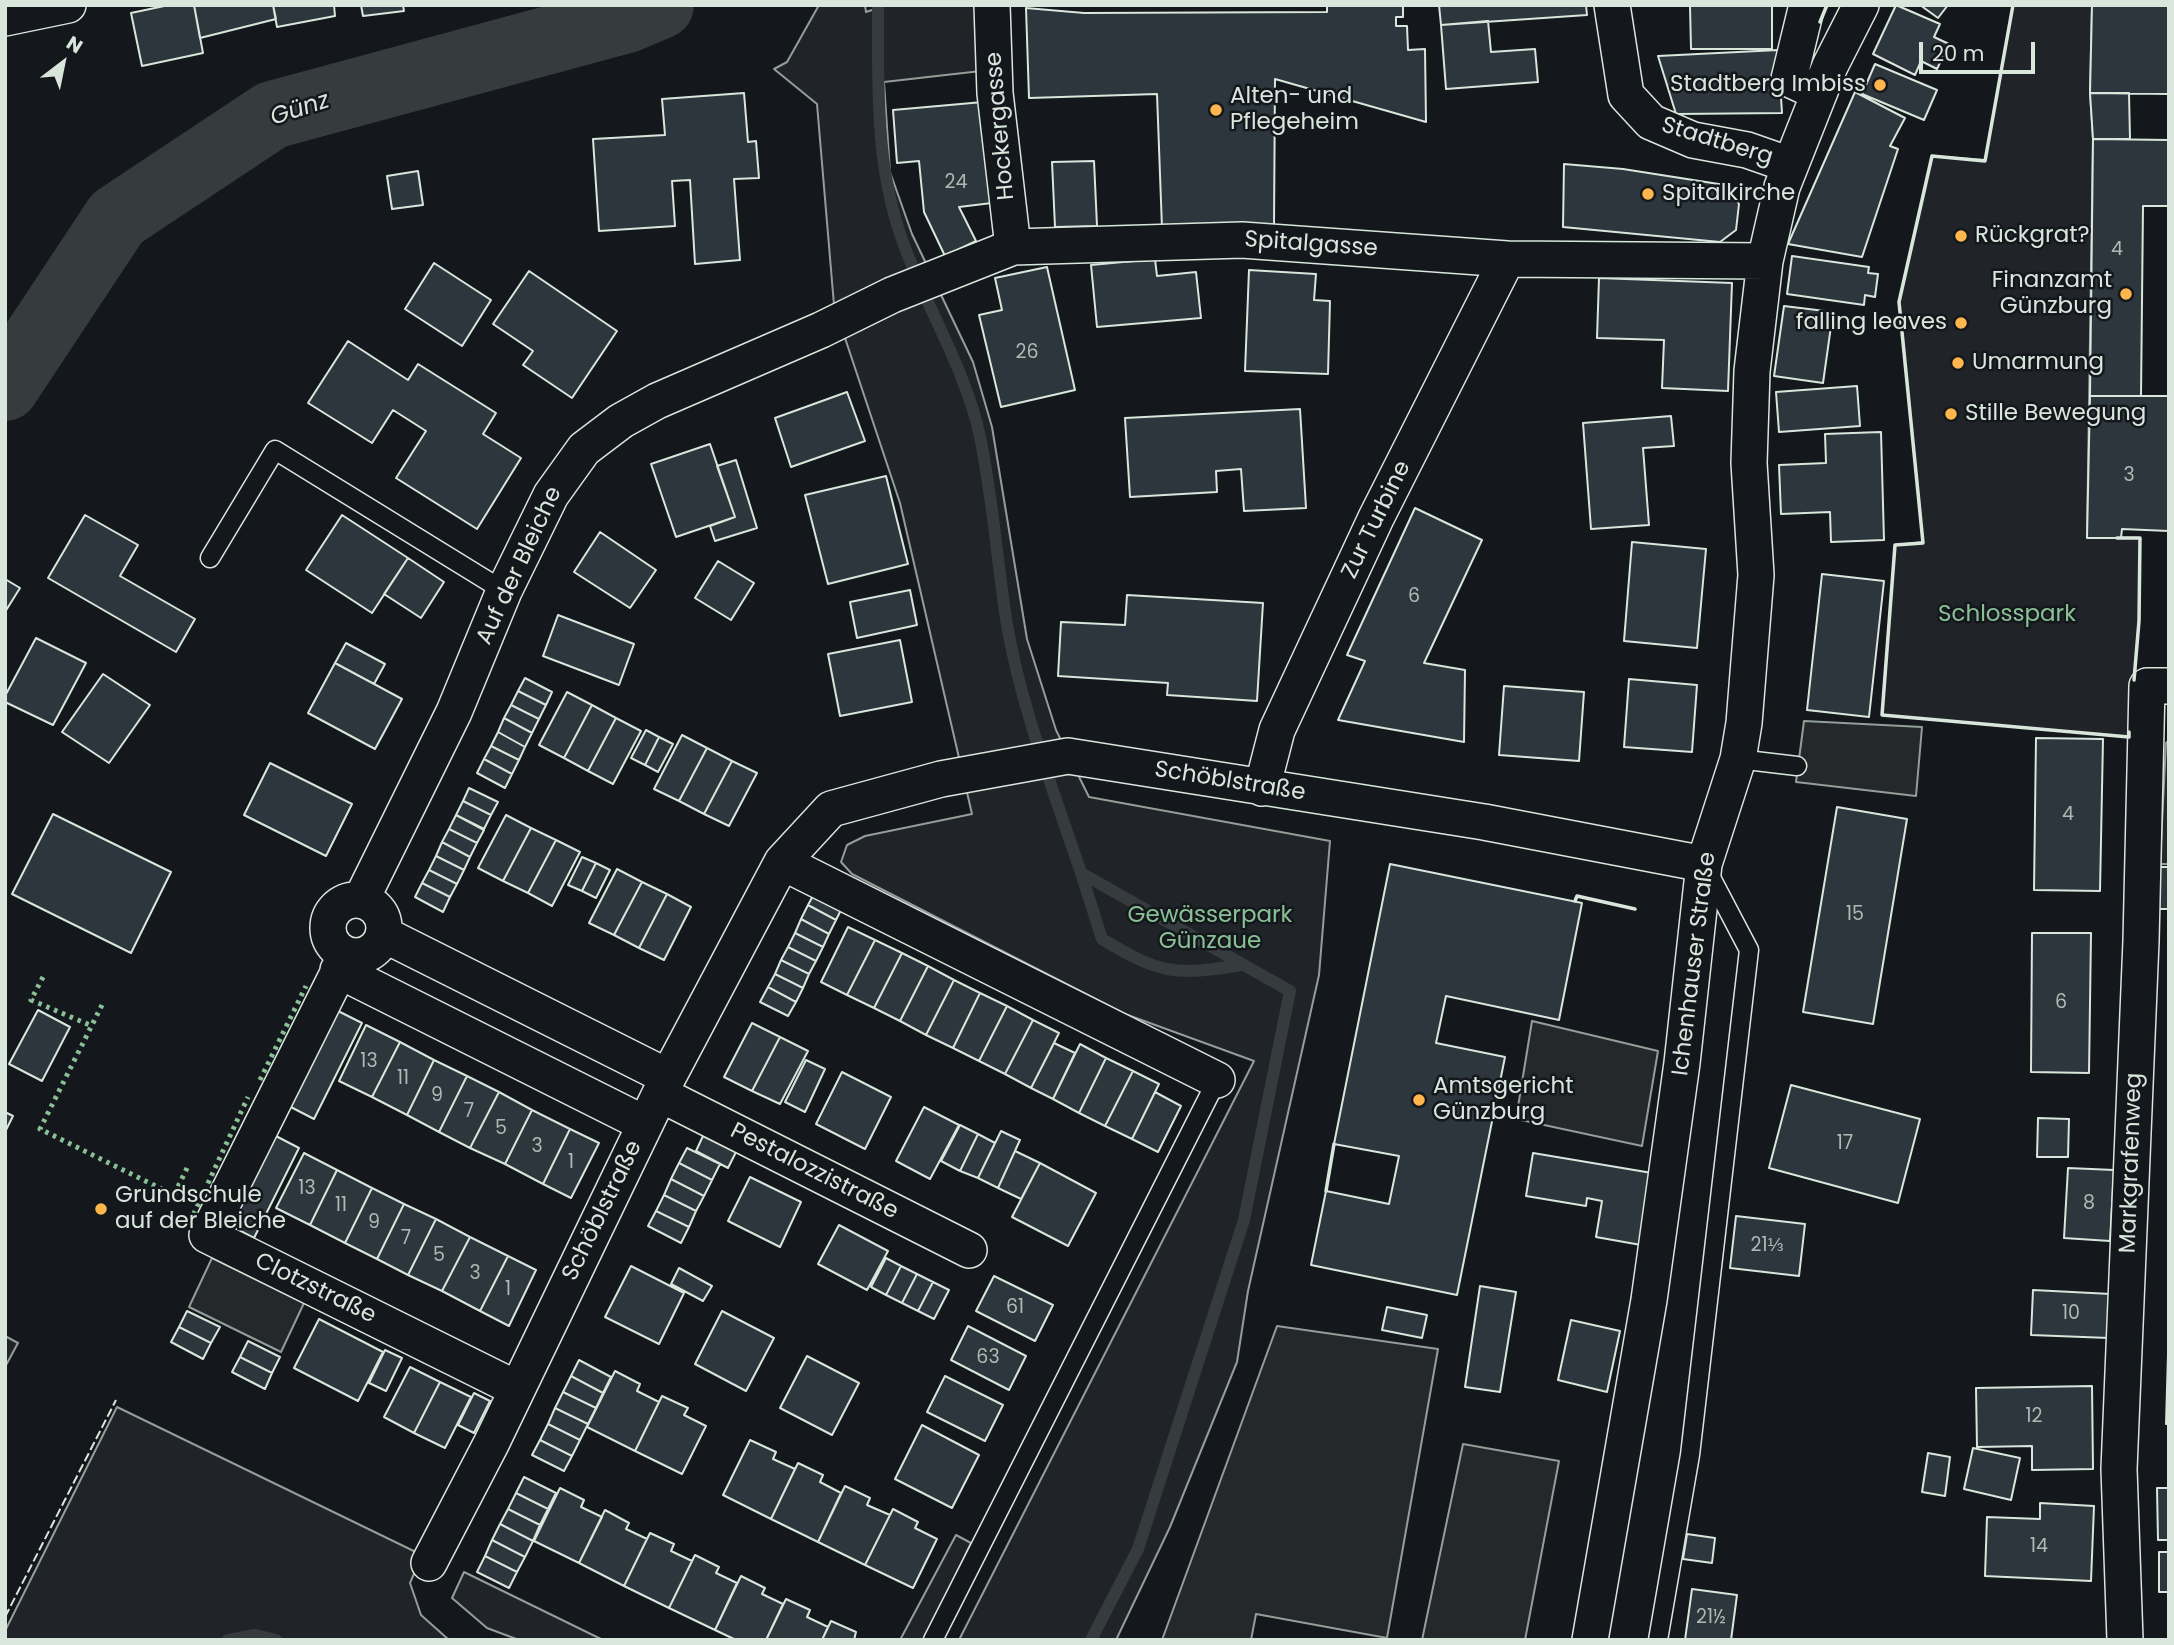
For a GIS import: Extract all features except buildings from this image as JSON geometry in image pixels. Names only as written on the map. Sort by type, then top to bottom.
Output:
[{"type":"street","points":[[5,19],[68,5]]},
{"type":"street","name":"Hockergasse","points":[[992,5],[995,93],[1013,247]]},
{"type":"street","name":"Stadtberg","points":[[1612,5],[1626,94],[1651,122],[1693,140],[1747,149],[1790,165],[1819,93],[1861,5]]},
{"type":"street","points":[[1807,5],[1789,79],[1819,93]]},
{"type":"street","name":"Ichenhauser Straße","points":[[1590,1640],[1654,1261],[1682,1063],[1704,864],[1738,760],[1747,700],[1756,575],[1749,450],[1752,371],[1765,261],[1790,165]]},
{"type":"street","name":"Spitalgasse","points":[[881,301],[1013,247],[1242,240],[1507,259],[1765,261]]},
{"type":"street","name":"Zur Turbine","points":[[1262,788],[1277,730],[1376,518],[1507,259]]},
{"type":"street","name":"Auf der Bleiche","points":[[361,900],[454,712],[505,592],[551,495],[584,449],[621,421],[881,301]]},
{"type":"street","name":"Markgrafenweg","points":[[2124,1640],[2119,1469],[2141,941],[2158,686]]},
{"type":"street","name":"Schöblstraße","points":[[429,1563],[517,1389],[664,1085],[782,862],[831,809],[941,779],[1068,756],[1484,822],[1704,864]]},
{"type":"street","points":[[782,862],[1217,1080]]},
{"type":"street","points":[[343,962],[365,954],[380,943],[383,934],[381,917],[376,909],[361,900],[343,903],[331,915],[328,924],[330,940],[343,962],[645,1124]]},
{"type":"street","name":"Pestalozzistraße","points":[[383,934],[969,1250]]},
{"type":"street","name":"Clotzstraße","points":[[343,962],[207,1235],[517,1389]]},
{"type":"lane","points":[[210,558],[275,450],[505,592]]},
{"type":"lane","points":[[1738,760],[1797,766]]},
{"type":"lane","points":[[1658,1640],[1690,1455],[1749,950],[1704,864]]},
{"type":"lane","points":[[933,1640],[1217,1080]]},
{"type":"green space","name":"Gewässerpark Günzaue","points":[[819,5],[865,5],[866,12],[887,5],[981,5],[981,71],[884,82],[890,172],[912,234],[973,362],[992,427],[1027,639],[1056,730],[1089,797],[1330,841],[1319,975],[1248,1291],[1237,1362],[1170,1527],[1116,1640],[959,1640],[1254,1061],[1125,1014],[852,874],[841,862],[847,845],[865,836],[972,814],[900,503],[834,305],[817,104],[774,69],[787,62]]},
{"type":"green space","name":"Schlosspark","points":[[2013,5],[2092,5],[2090,93],[2093,139],[2087,537],[2140,538],[2139,621],[2129,737],[1882,715],[1895,545],[1923,542],[1899,302],[1932,156],[1985,160]]},
{"type":"green space","points":[[5,1336],[18,1343],[5,1367]]},
{"type":"green space","points":[[117,1407],[422,1555],[410,1583],[421,1615],[449,1640],[5,1640],[5,1631]]},
{"type":"green space","points":[[956,1535],[971,1543],[925,1640],[900,1640]]},
{"type":"green space","points":[[464,1572],[603,1640],[519,1640],[487,1628],[452,1598]]},
{"type":"shaded area","points":[[1804,721],[1922,727],[1916,796],[1796,782]]},
{"type":"shaded area","points":[[2169,740],[2169,864],[2160,864],[2166,743]]},
{"type":"shaded area","points":[[1532,1021],[1658,1051],[1642,1146],[1516,1119]]},
{"type":"shaded area","points":[[212,1258],[304,1303],[281,1352],[189,1307]]},
{"type":"shaded area","points":[[1277,1326],[1438,1349],[1387,1638],[1256,1614],[1251,1640],[1162,1640]]},
{"type":"shaded area","points":[[1463,1444],[1559,1461],[1525,1640],[1422,1640]]},
{"type":"waterway","name":"Günz","points":[[5,387],[117,218],[272,115],[627,19],[660,5]]},
{"type":"waterway","points":[[878,5],[880,127],[888,187],[913,269],[956,364],[974,412],[988,484],[1013,657],[1040,750],[1081,873],[1290,991],[1244,1220],[1138,1549],[1091,1640]]},
{"type":"waterway","points":[[1081,873],[1102,939],[1122,951],[1154,966],[1183,971],[1241,965]]},
{"type":"waterway","points":[[228,1640],[255,1635],[276,1640]]},
{"type":"hedge","points":[[43,977],[31,1000],[92,1026]]},
{"type":"hedge","points":[[260,1080],[306,986]]},
{"type":"hedge","points":[[102,1005],[40,1129],[174,1195],[188,1166]]},
{"type":"hedge","points":[[190,1222],[248,1097]]},
{"type":"fence","points":[[5,1617],[116,1400]]},
{"type":"wall","points":[[1820,22],[1827,5]]},
{"type":"wall","points":[[2013,5],[1985,161],[1932,156],[1899,302],[1923,543],[1895,545],[1882,715],[2129,737],[2129,732]]},
{"type":"wall","points":[[2117,538],[2140,538],[2139,621],[2134,680]]},
{"type":"wall","points":[[1575,901],[1577,896],[1635,909]]},
{"type":"wall","points":[[1326,1191],[1334,1144]]},
{"type":"place","name":"Stadtberg Imbiss","points":[[1880,85]]},
{"type":"place","name":"Alten- und Pflegeheim","points":[[1216,110]]},
{"type":"place","name":"Spitalkirche","points":[[1648,194]]},
{"type":"place","name":"Rückgrat?","points":[[1961,236]]},
{"type":"place","name":"Finanzamt Günzburg","points":[[2126,294]]},
{"type":"place","name":"falling leaves","points":[[1961,323]]},
{"type":"place","name":"Umarmung","points":[[1958,363]]},
{"type":"place","name":"Stille Bewegung","points":[[1951,414]]},
{"type":"place","name":"Amtsgericht Günzburg","points":[[1419,1100]]},
{"type":"place","name":"Grundschule auf der Bleiche","points":[[101,1209]]}]
